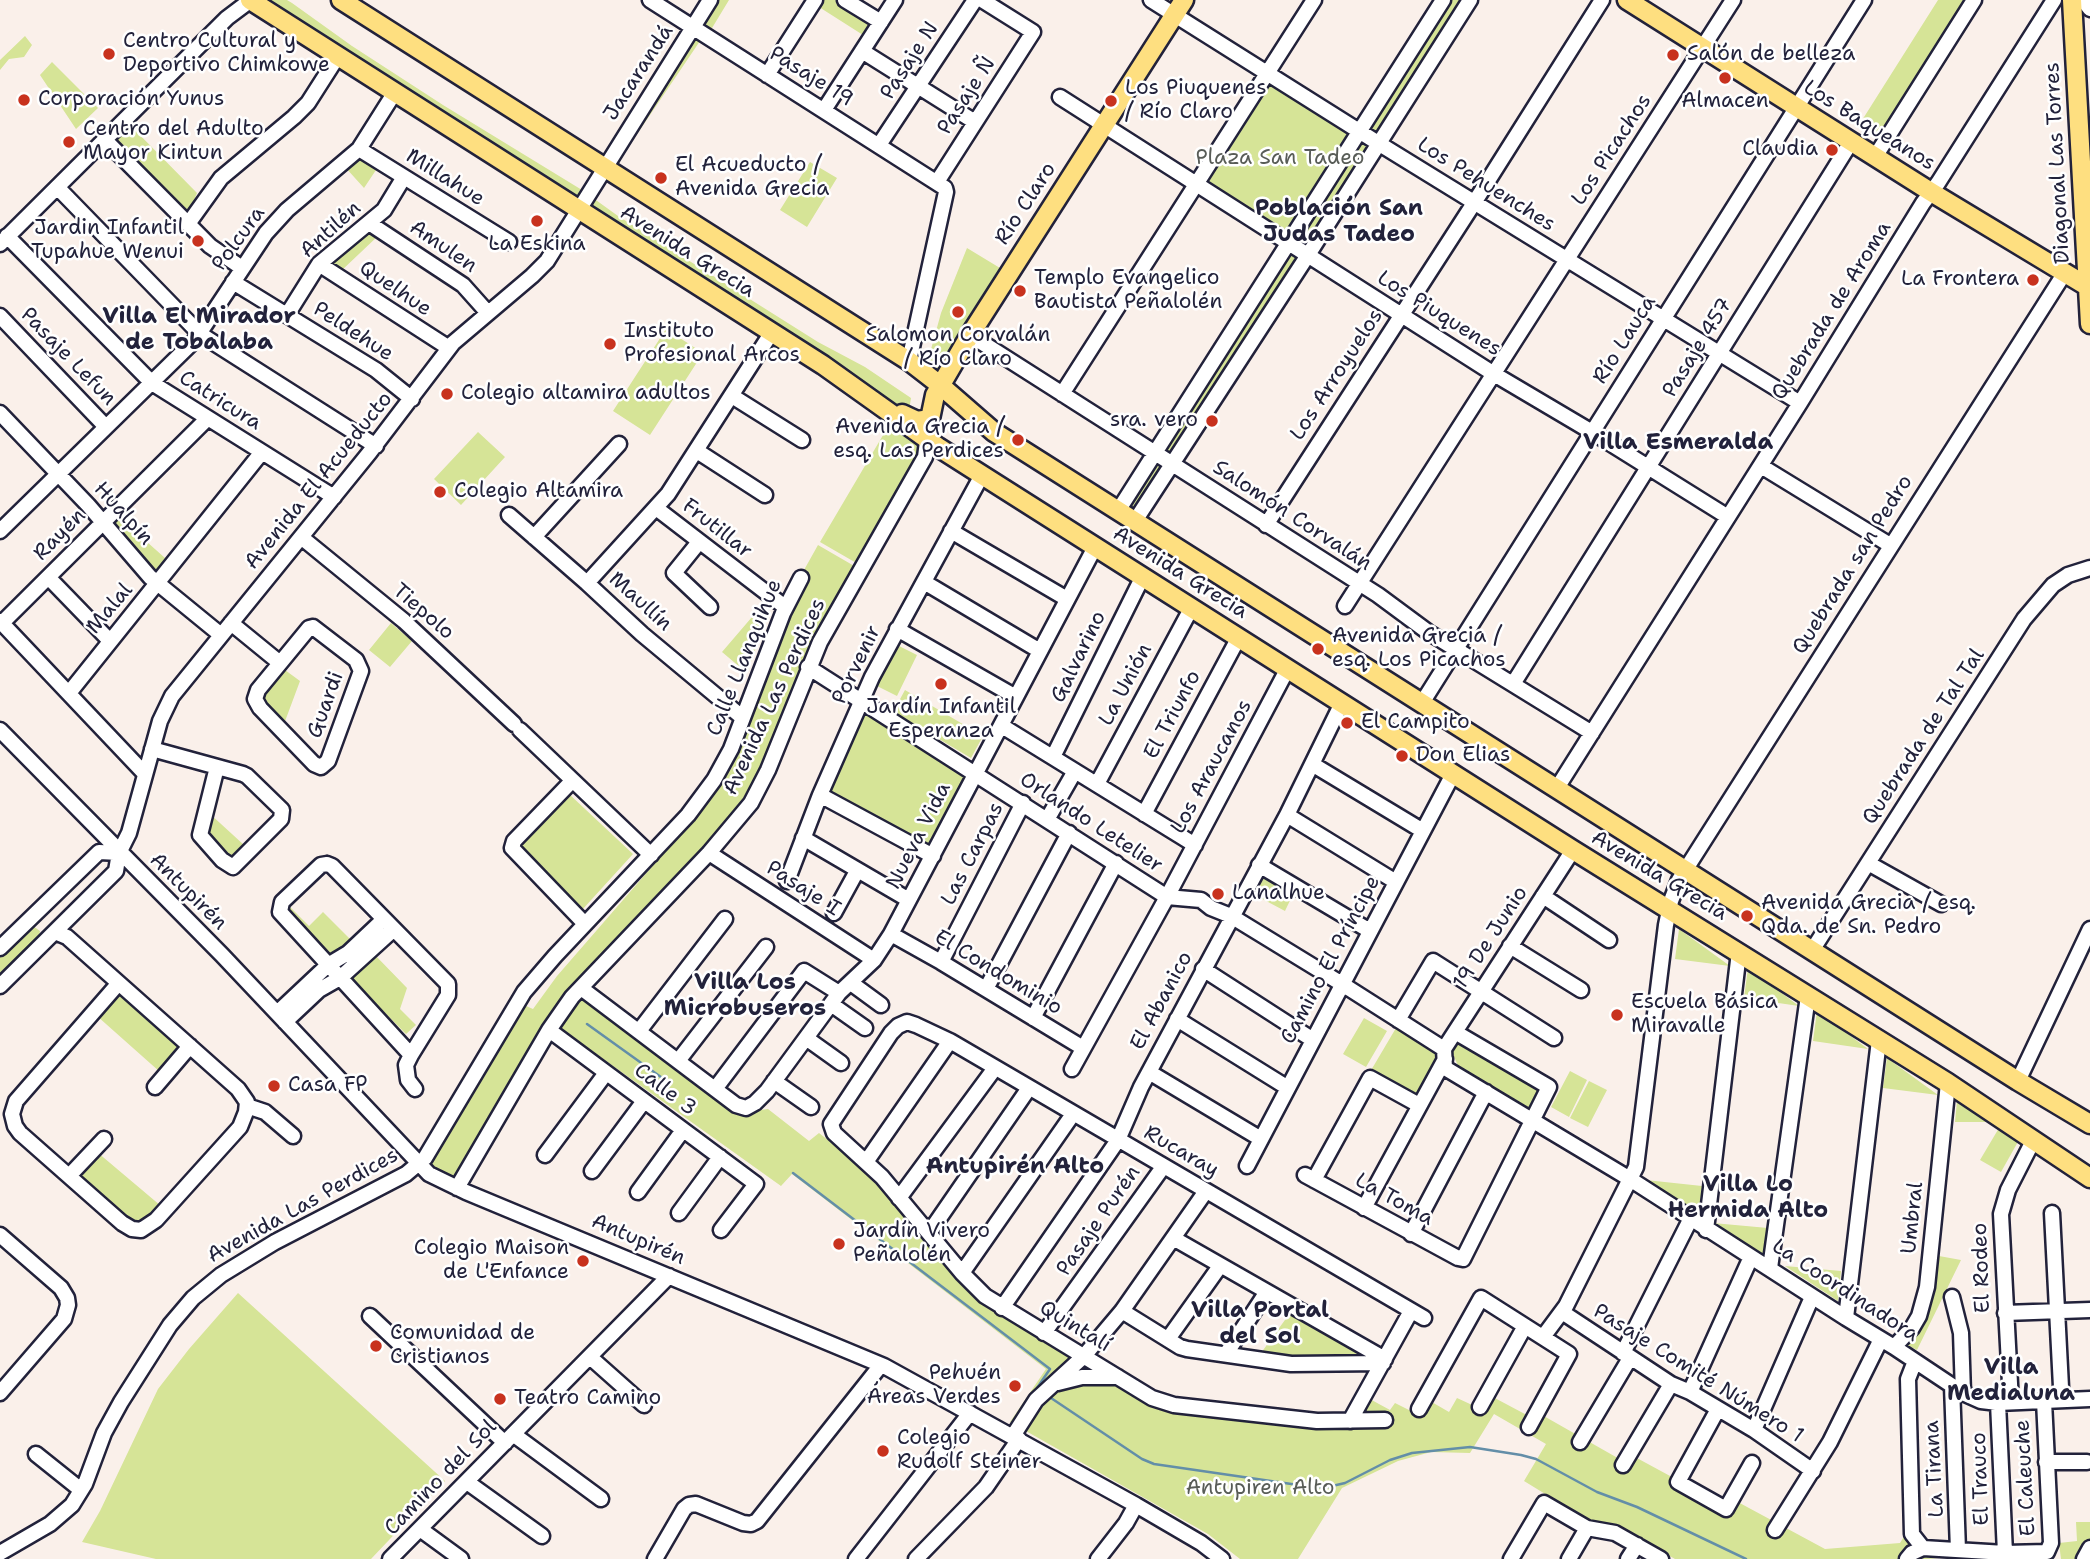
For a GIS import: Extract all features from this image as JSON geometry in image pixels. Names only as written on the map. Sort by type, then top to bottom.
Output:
[{"type":"main road","name":"Avenida Grecia","points":[[250,0],[772,332],[982,475],[1573,850],[1948,1083],[2090,1178]]},
{"type":"main road","name":"Avenida Grecia","points":[[341,0],[909,361],[994,432],[1557,788],[1682,875],[1813,949],[2018,1082],[2090,1124]]},
{"type":"main road","name":"Los Baqueanos","points":[[1627,0],[1931,192],[2089,288]]},
{"type":"main road","name":"Diagonal Las Torres","points":[[2072,0],[2090,324]]},
{"type":"main road","name":"Río Claro","points":[[930,419],[933,400],[940,385],[970,335],[1179,7]]},
{"type":"main road","points":[[873,399],[917,421],[930,419]]},
{"type":"street","points":[[4,240],[228,18],[250,0]]},
{"type":"street","name":"Pasaje 19","points":[[650,0],[942,187]]},
{"type":"street","name":"Jacarandá","points":[[603,167],[710,0]]},
{"type":"street","points":[[767,75],[815,0]]},
{"type":"street","points":[[845,0],[881,22]]},
{"type":"street","points":[[824,110],[895,0]]},
{"type":"street","name":"Pasaje N","points":[[879,145],[975,0]]},
{"type":"street","name":"Pasaje Ñ","points":[[909,361],[942,187],[975,122],[1033,32],[982,0]]},
{"type":"street","name":"Los Pehuenches","points":[[1152,0],[1179,7],[1268,73],[1800,403]]},
{"type":"street","points":[[1062,394],[1314,0]]},
{"type":"street","points":[[1118,510],[1443,0]]},
{"type":"street","points":[[1135,521],[1470,0]]},
{"type":"street","name":"Los Arroyuelos","points":[[1266,525],[1602,0]]},
{"type":"street","name":"Los Picachos","points":[[1345,606],[1733,0]]},
{"type":"street","name":"Río Lauca","points":[[1422,703],[1864,0]]},
{"type":"street","points":[[1875,157],[1975,0]]},
{"type":"street","name":"Quebrada de Aroma","points":[[1557,788],[2054,0]]},
{"type":"street","points":[[2083,0],[2090,9]]},
{"type":"street","points":[[862,51],[975,122]]},
{"type":"street","points":[[188,223],[221,178],[301,110],[315,94],[338,56]]},
{"type":"street","name":"Polcura","points":[[0,531],[200,334],[242,268],[279,218],[359,149],[395,92]]},
{"type":"street","name":"Los Piuquenes","points":[[1060,97],[1494,374],[1728,517]]},
{"type":"street","points":[[106,141],[211,246],[242,268]]},
{"type":"street","name":"Pasaje 457","points":[[1513,684],[1851,142]]},
{"type":"street","name":"Millahue","points":[[359,149],[509,242]]},
{"type":"street","name":"Avenida El Acueducto","points":[[0,986],[116,871],[119,853],[129,833],[163,712],[172,696],[376,446],[449,348],[547,261],[603,167]]},
{"type":"street","name":"Antilén","points":[[287,315],[319,264],[387,206],[404,177]]},
{"type":"street","points":[[58,188],[200,334],[376,446]]},
{"type":"street","name":"Amulen","points":[[369,223],[463,285],[488,313]]},
{"type":"street","name":"Catricura","points":[[4,240],[152,383],[334,497]]},
{"type":"street","name":"Quelhue","points":[[319,264],[449,348]]},
{"type":"street","name":"Quebrada san Pedro","points":[[1543,1337],[1562,1312],[1636,1167],[1669,909],[1682,875],[2064,274]]},
{"type":"street","name":"Peldehue","points":[[233,282],[376,370],[412,399]]},
{"type":"street","name":"Pasaje Lefun","points":[[0,316],[106,427]]},
{"type":"street","points":[[587,583],[656,508],[697,451],[772,332]]},
{"type":"street","name":"Salomón Corvalán","points":[[970,335],[1592,733]]},
{"type":"street","points":[[732,396],[802,440]]},
{"type":"street","name":"Rayén","points":[[1,622],[208,418]]},
{"type":"street","name":"Río Claro","points":[[929,440],[930,419]]},
{"type":"street","name":"Hualpín","points":[[3,423],[58,475],[158,584],[221,635]]},
{"type":"street","name":"Avenida Las Perdices","points":[[457,1188],[549,1031],[581,988],[738,821],[761,786],[820,642],[920,467],[927,453],[929,440]]},
{"type":"street","points":[[534,537],[619,444]]},
{"type":"street","points":[[697,451],[765,495]]},
{"type":"street","name":"Malal","points":[[69,692],[262,452]]},
{"type":"street","points":[[1760,466],[1890,545]]},
{"type":"street","name":"Porvenir","points":[[787,881],[820,795],[861,701],[897,629],[982,475]]},
{"type":"street","name":"Frutillar","points":[[656,508],[785,607]]},
{"type":"street","name":"Maullín","points":[[509,515],[642,635],[743,718]]},
{"type":"street","points":[[951,531],[1067,599]]},
{"type":"street","name":"Tiepolo","points":[[301,537],[404,621],[651,855]]},
{"type":"street","points":[[699,542],[675,569],[674,574],[710,607]]},
{"type":"street","name":"Nueva Vida","points":[[736,1105],[746,1108],[755,1102],[774,1081],[835,999],[874,960],[891,934],[1096,547]]},
{"type":"street","name":"Quebrada de Tal Tal","points":[[1813,949],[2038,601],[2053,585],[2068,575],[2090,568]]},
{"type":"street","name":"Galvarino","points":[[1053,757],[1143,576]]},
{"type":"street","points":[[48,577],[110,641]]},
{"type":"street","name":"Calle Llanquihue","points":[[729,754],[785,607],[801,578]]},
{"type":"street","points":[[924,582],[1040,651]]},
{"type":"street","name":"La Unión","points":[[1097,783],[1192,607]]},
{"type":"street","points":[[1,622],[145,774]]},
{"type":"street","points":[[231,623],[280,663]]},
{"type":"street","name":"Guardi","points":[[313,627],[356,660],[361,667],[361,675],[324,766],[314,764],[255,701],[258,690],[280,663],[309,628],[313,627]]},
{"type":"street","points":[[897,629],[1016,698]]},
{"type":"street","name":"El Triunfo","points":[[1144,814],[1239,637]]},
{"type":"street","name":"Orlando Letelier","points":[[808,667],[1048,818],[1167,897],[1197,899],[1231,916],[1342,984],[1444,1054],[1445,1068],[1486,1092]]},
{"type":"street","name":"Los Araucanos","points":[[1072,1069],[1288,668]]},
{"type":"street","name":"El Abanico","points":[[1002,1308],[1118,1140],[1131,1107],[1287,815],[1342,703]]},
{"type":"street","points":[[1002,726],[1195,845]]},
{"type":"street","name":"Antupirén","points":[[0,730],[281,1017],[419,1164],[437,1178],[881,1365],[1136,1504],[1201,1543],[1222,1559]]},
{"type":"street","points":[[152,749],[217,767],[247,776],[283,812],[281,819],[233,867],[222,860],[200,835],[217,767]]},
{"type":"street","name":"Avenida Las Perdices","points":[[0,1553],[63,1515],[82,1490],[104,1433],[116,1411],[170,1325],[193,1298],[221,1275],[275,1242],[406,1174],[419,1164],[430,1150],[518,1001],[536,977],[697,803],[729,754]]},
{"type":"street","points":[[1312,764],[1423,831]]},
{"type":"street","points":[[1048,818],[1075,771]]},
{"type":"street","name":"Camino El Príncipe","points":[[1247,1166],[1453,774]]},
{"type":"street","points":[[572,781],[514,841],[512,848],[585,924]]},
{"type":"street","points":[[820,795],[933,856]]},
{"type":"street","name":"Las Carpas","points":[[941,962],[1023,803]]},
{"type":"street","points":[[1287,815],[1396,882]]},
{"type":"street","points":[[986,989],[1069,833]]},
{"type":"street","points":[[803,838],[909,900]]},
{"type":"street","name":"19 De Junio","points":[[1364,1208],[1455,1031],[1573,850]]},
{"type":"street","points":[[0,948],[99,852],[119,853]]},
{"type":"street","name":"Pasaje I","points":[[709,853],[874,960]]},
{"type":"street","points":[[1033,1018],[1116,863]]},
{"type":"street","points":[[1868,863],[1941,904]]},
{"type":"street","points":[[411,1055],[281,914],[279,908],[282,902],[321,865],[332,866],[449,988],[406,1065],[408,1080],[415,1089]]},
{"type":"street","points":[[1259,865],[1370,931]]},
{"type":"street","points":[[834,913],[858,871]]},
{"type":"street","points":[[1543,896],[1609,940]]},
{"type":"street","points":[[36,913],[55,932],[67,937],[115,987],[190,1046],[246,1098],[245,1117],[236,1132],[156,1220],[141,1230],[132,1229],[122,1223],[20,1133],[13,1123],[12,1114],[16,1101],[115,987]]},
{"type":"street","points":[[639,1031],[725,919]]},
{"type":"street","points":[[281,1017],[328,965],[389,924]]},
{"type":"street","points":[[281,1017],[340,978],[389,924]]},
{"type":"street","points":[[2018,1082],[2090,929]]},
{"type":"street","name":"El Condominio","points":[[891,934],[1083,1048]]},
{"type":"street","points":[[1510,946],[1581,990]]},
{"type":"street","points":[[678,1061],[766,947]]},
{"type":"street","points":[[1706,1230],[1739,952]]},
{"type":"street","points":[[1398,1020],[1433,961],[1553,1038]]},
{"type":"street","points":[[1203,969],[1313,1040]]},
{"type":"street","points":[[715,1089],[804,971],[865,1028]]},
{"type":"street","points":[[851,983],[881,1005]]},
{"type":"street","name":"Calle 3","points":[[581,988],[736,1105]]},
{"type":"street","points":[[1770,1268],[1808,996]]},
{"type":"street","points":[[1177,1019],[1288,1088]]},
{"type":"street","name":"Rucaray","points":[[837,1114],[891,1033],[898,1026],[916,1024],[950,1041],[1417,1314],[1384,1361]]},
{"type":"street","name":"Calle 3","points":[[549,1031],[756,1184],[721,1230]]},
{"type":"street","points":[[1455,1031],[1549,1087],[1533,1120]]},
{"type":"street","points":[[806,1038],[841,1063]]},
{"type":"street","points":[[1846,1318],[1879,1040]]},
{"type":"street","points":[[866,1162],[950,1041]]},
{"type":"street","points":[[155,1087],[190,1046]]},
{"type":"street","points":[[899,1198],[995,1068]]},
{"type":"street","points":[[1149,1072],[1261,1139]]},
{"type":"street","points":[[545,1155],[606,1073]]},
{"type":"street","name":"La Toma","points":[[1419,1105],[1370,1078],[1309,1178],[1463,1259],[1533,1120]]},
{"type":"street","points":[[774,1081],[811,1107]]},
{"type":"street","name":"Umbral","points":[[1894,1347],[1919,1316],[1927,1287],[1948,1083]]},
{"type":"street","points":[[929,1233],[1028,1088]]},
{"type":"street","points":[[1411,1234],[1486,1092]]},
{"type":"street","name":"La Coordinadora","points":[[1486,1092],[1630,1179],[1958,1390],[1982,1401],[2004,1403],[2090,1399]]},
{"type":"street","points":[[592,1171],[644,1101]]},
{"type":"street","points":[[247,1106],[265,1112],[293,1136]]},
{"type":"street","name":"Quintalí","points":[[837,1114],[831,1124],[834,1133],[882,1177],[962,1273],[985,1296],[1161,1402],[1317,1421],[1385,1420]]},
{"type":"street","points":[[962,1273],[1073,1114]]},
{"type":"street","points":[[638,1192],[683,1130]]},
{"type":"street","points":[[69,1176],[104,1139]]},
{"type":"street","name":"El Rodeo","points":[[2004,1403],[2005,1313],[2000,1223],[2002,1205],[2034,1139]]},
{"type":"street","points":[[680,1213],[720,1157]]},
{"type":"street","name":"Pasaje Purén","points":[[1044,1333],[1163,1167]]},
{"type":"street","points":[[916,1559],[986,1487],[1036,1400],[1084,1356],[1122,1311],[1206,1191]]},
{"type":"street","points":[[2052,1213],[2061,1387]]},
{"type":"street","points":[[1580,1442],[1626,1356],[1690,1220]]},
{"type":"street","points":[[1173,1238],[1384,1361]]},
{"type":"street","points":[[0,1393],[64,1319],[68,1306],[67,1298],[61,1289],[3,1244]]},
{"type":"street","points":[[1690,1392],[1751,1256]]},
{"type":"street","points":[[1168,1339],[1220,1266]]},
{"type":"street","name":"Camino del Sol","points":[[390,1559],[669,1276]]},
{"type":"street","points":[[1226,1354],[1266,1293]]},
{"type":"street","points":[[1754,1430],[1812,1297]]},
{"type":"street","name":"La Tirana","points":[[1952,1297],[1961,1333],[1958,1390],[1958,1550]]},
{"type":"street","points":[[1419,1409],[1481,1298],[1569,1354],[1529,1427]]},
{"type":"street","points":[[2005,1313],[2090,1310]]},
{"type":"street","points":[[1122,1311],[1187,1349],[1292,1364],[1384,1361]]},
{"type":"street","name":"Pasaje Comité Número 1","points":[[1562,1312],[1671,1384],[1690,1392],[1754,1430],[1813,1471]]},
{"type":"street","points":[[370,1315],[509,1438],[601,1499]]},
{"type":"street","points":[[1480,1407],[1525,1326]]},
{"type":"street","points":[[1775,1530],[1830,1442],[1881,1339]]},
{"type":"street","points":[[590,1357],[644,1405]]},
{"type":"street","points":[[1350,1422],[1384,1361]]},
{"type":"street","points":[[1915,1361],[1908,1379],[1912,1534],[1923,1548]]},
{"type":"street","points":[[655,1559],[689,1505],[696,1504],[743,1523],[751,1524],[757,1521],[881,1365]]},
{"type":"street","points":[[1054,1384],[1082,1377],[1119,1377]]},
{"type":"street","points":[[1623,1465],[1671,1384]]},
{"type":"street","name":"El Caleuche","points":[[2005,1553],[2047,1552],[2051,1543],[2043,1401]]},
{"type":"street","name":"El Trauco","points":[[2004,1403],[2005,1553]]},
{"type":"street","points":[[1718,1409],[1678,1482],[1726,1509],[1752,1463]]},
{"type":"street","points":[[856,1559],[970,1413]]},
{"type":"street","points":[[36,1454],[82,1490]]},
{"type":"street","points":[[2046,1462],[2087,1462]]},
{"type":"street","points":[[467,1482],[542,1536]]},
{"type":"street","points":[[1511,1559],[1544,1503],[1587,1528],[1615,1533],[1661,1559]]},
{"type":"street","points":[[1098,1559],[1126,1523],[1136,1504]]},
{"type":"street","points":[[1569,1559],[1587,1528]]},
{"type":"street","points":[[420,1529],[461,1559]]},
{"type":"street","points":[[1628,1559],[1637,1545]]},
{"type":"street","points":[[1907,1559],[1912,1553],[1923,1548],[2005,1553]]},
{"type":"street","points":[[2084,1559],[2090,1548]]},
{"type":"green space","points":[[261,0],[287,0],[292,3],[443,105],[582,190],[618,216],[818,342],[865,367],[911,398],[909,411],[902,411]]},
{"type":"green space","points":[[718,0],[729,0],[709,33],[701,27]]},
{"type":"green space","points":[[824,0],[835,0],[871,23],[863,35],[819,7]]},
{"type":"green space","points":[[1446,0],[1467,0],[1137,516],[1127,509]]},
{"type":"green space","points":[[1938,0],[1967,0],[1880,138],[1859,125]]},
{"type":"green space","points":[[25,36],[32,45],[24,57],[9,59],[0,70],[0,60]]},
{"type":"green space","points":[[694,37],[700,41],[625,152],[620,149]]},
{"type":"green space","points":[[52,62],[98,108],[76,129],[40,75]]},
{"type":"green space","name":"Plaza San Tadeo","points":[[1271,84],[1352,135],[1288,235],[1207,184]]},
{"type":"green space","points":[[130,125],[197,193],[188,214],[113,141]]},
{"type":"green space","points":[[360,151],[380,164],[364,188],[345,167]]},
{"type":"green space","points":[[810,162],[837,178],[807,227],[780,210]]},
{"type":"green space","points":[[368,226],[379,235],[340,272],[327,261]]},
{"type":"green space","points":[[967,248],[1000,268],[937,369],[927,364],[941,313]]},
{"type":"green space","points":[[666,329],[703,353],[650,435],[613,411]]},
{"type":"green space","points":[[889,425],[925,445],[858,564],[820,542]]},
{"type":"green space","points":[[478,432],[505,457],[461,505],[434,479]]},
{"type":"green space","points":[[119,517],[165,558],[156,572],[113,523]]},
{"type":"green space","points":[[818,545],[856,567],[738,820],[573,986],[458,1182],[442,1174],[429,1163],[517,1013],[526,1006],[533,1009],[557,976],[676,839],[731,769],[741,747],[728,741],[776,620]]},
{"type":"green space","points":[[764,603],[770,607],[747,673],[722,652]]},
{"type":"green space","points":[[391,623],[412,641],[390,667],[369,650]]},
{"type":"green space","points":[[895,644],[917,655],[897,696],[875,685]]},
{"type":"green space","points":[[285,670],[300,681],[284,724],[262,699]]},
{"type":"green space","points":[[905,690],[983,736],[971,758],[893,712]]},
{"type":"green space","points":[[863,712],[967,778],[927,851],[826,793]]},
{"type":"green space","points":[[568,793],[633,854],[582,910],[521,850],[521,844]]},
{"type":"green space","points":[[209,813],[244,845],[231,860],[205,835]]},
{"type":"green space","points":[[1263,876],[1294,892],[1285,911],[1253,894]]},
{"type":"green space","points":[[289,906],[309,926],[323,912],[350,939],[330,959],[286,916]]},
{"type":"green space","points":[[28,926],[40,931],[39,937],[0,976],[0,953]]},
{"type":"green space","points":[[1679,929],[1730,966],[1675,959]]},
{"type":"green space","points":[[374,954],[407,988],[400,1009],[416,1025],[406,1034],[349,977]]},
{"type":"green space","points":[[1748,968],[1799,1006],[1744,998]]},
{"type":"green space","points":[[123,995],[182,1046],[160,1072],[97,1016],[116,996]]},
{"type":"green space","name":"Antupiren Alto","points":[[578,995],[738,1113],[768,1109],[809,1141],[819,1133],[877,1179],[949,1271],[983,1302],[1154,1404],[1305,1427],[1351,1428],[1368,1398],[1390,1410],[1395,1403],[1421,1416],[1430,1401],[1449,1412],[1457,1398],[1483,1410],[1491,1396],[1538,1421],[1542,1415],[1630,1465],[1635,1457],[1731,1509],[1736,1501],[1825,1549],[1900,1543],[1905,1535],[1929,1558],[1938,1559],[1675,1559],[1615,1525],[1586,1519],[1524,1481],[1546,1444],[1494,1414],[1470,1453],[1431,1452],[1398,1461],[1342,1488],[1298,1559],[1240,1559],[1208,1534],[1010,1422],[1046,1369],[792,1174],[781,1186],[557,1026]]},
{"type":"green space","points":[[1817,1011],[1868,1049],[1813,1041]]},
{"type":"green space","points":[[1364,1018],[1387,1031],[1366,1067],[1343,1054]]},
{"type":"green space","points":[[1396,1028],[1438,1052],[1438,1059],[1416,1098],[1370,1072]]},
{"type":"green space","points":[[1460,1038],[1545,1087],[1531,1110],[1459,1068],[1452,1052]]},
{"type":"green space","points":[[1887,1058],[1938,1095],[1883,1088]]},
{"type":"green space","points":[[1570,1071],[1587,1080],[1569,1117],[1551,1107]]},
{"type":"green space","points":[[1589,1081],[1607,1090],[1588,1127],[1570,1118]]},
{"type":"green space","points":[[1957,1101],[1990,1122],[1955,1122]]},
{"type":"green space","points":[[1999,1128],[2019,1140],[2001,1172],[1980,1160]]},
{"type":"green space","points":[[97,1152],[161,1206],[150,1218],[140,1222],[128,1220],[76,1175]]},
{"type":"green space","points":[[1646,1180],[1702,1186],[1699,1216]]},
{"type":"green space","points":[[1713,1223],[1768,1228],[1765,1258]]},
{"type":"green space","points":[[1939,1256],[1961,1260],[1917,1350],[1907,1345],[1925,1317]]},
{"type":"green space","points":[[1785,1266],[1841,1271],[1838,1301]]},
{"type":"green space","points":[[238,1293],[445,1481],[371,1559],[156,1559],[82,1542],[100,1511],[158,1389]]},
{"type":"green space","points":[[1290,1313],[1375,1358],[1296,1359],[1261,1353]]},
{"type":"green space","points":[[2076,1522],[2090,1522],[2090,1559],[2061,1559],[2059,1543],[2077,1541]]},
{"type":"waterway","points":[[587,1024],[665,1080]]},
{"type":"waterway","points":[[793,1173],[1050,1369],[1037,1388]]},
{"type":"waterway","points":[[1051,1398],[1142,1459],[1154,1464],[1312,1487],[1345,1483],[1390,1460],[1412,1453],[1470,1447],[1521,1455],[1536,1459],[1597,1492],[1637,1507],[1746,1559]]},
{"type":"place","name":"Centro Cultural y Deportivo Chimkowe","points":[[109,54]]},
{"type":"place","name":"Salón de belleza","points":[[1673,55]]},
{"type":"place","name":"Almacen","points":[[1725,78]]},
{"type":"place","name":"Corporación Yunus","points":[[24,100]]},
{"type":"place","name":"Los Piuquenes / Río Claro","points":[[1111,101]]},
{"type":"place","name":"Centro del Adulto Mayor Kintun","points":[[69,142]]},
{"type":"place","name":"Claudia","points":[[1832,150]]},
{"type":"place","name":"El Acueducto / Avenida Grecia","points":[[661,178]]},
{"type":"place","name":"La Eskina","points":[[537,221]]},
{"type":"place","name":"Jardin Infantil Tupahue Wenui","points":[[198,241]]},
{"type":"place","name":"La Frontera","points":[[2033,280]]},
{"type":"place","name":"Templo Evangelico Bautista Peñalolén","points":[[1020,291]]},
{"type":"place","name":"Salomon Corvalán / Río Claro","points":[[958,312]]},
{"type":"place","name":"Instituto Profesional Arcos","points":[[610,344]]},
{"type":"place","name":"Colegio altamira adultos","points":[[447,394]]},
{"type":"place","name":"sra. vero","points":[[1212,421]]},
{"type":"place","name":"Avenida Grecia / esq. Las Perdices","points":[[1018,440]]},
{"type":"place","name":"Colegio Altamira","points":[[440,492]]},
{"type":"place","name":"Avenida Grecia / esq. Los Picachos","points":[[1318,649]]},
{"type":"place","name":"Jardín Infantil Esperanza","points":[[941,684]]},
{"type":"place","name":"El Campito","points":[[1347,723]]},
{"type":"place","name":"Don Elias","points":[[1402,756]]},
{"type":"place","name":"Lanalhue","points":[[1218,894]]},
{"type":"place","name":"Avenida Grecia / esq. Qda. de Sn. Pedro","points":[[1747,916]]},
{"type":"place","name":"Escuela Básica Miravalle","points":[[1617,1015]]},
{"type":"place","name":"Casa FP","points":[[274,1086]]},
{"type":"place","name":"Jardín Vivero Peñalolén","points":[[839,1244]]},
{"type":"place","name":"Colegio Maison de L'Enfance","points":[[583,1261]]},
{"type":"place","name":"Comunidad de Cristianos","points":[[376,1346]]},
{"type":"place","name":"Pehuén Áreas Verdes","points":[[1015,1386]]},
{"type":"place","name":"Teatro Camino","points":[[500,1399]]},
{"type":"place","name":"Colegio Rudolf Steiner","points":[[883,1451]]},
{"type":"district","name":"Población San Judas Tadeo","points":[[1339,222]]},
{"type":"district","name":"Villa El Mirador de Tobalaba","points":[[199,330]]},
{"type":"district","name":"Villa Esmeralda","points":[[1678,443]]},
{"type":"district","name":"Villa Los Microbuseros","points":[[745,996]]},
{"type":"district","name":"Antupirén Alto","points":[[1015,1167]]},
{"type":"district","name":"Villa Lo Hermida Alto","points":[[1748,1198]]},
{"type":"district","name":"Villa Portal del Sol","points":[[1260,1324]]},
{"type":"district","name":"Villa Medialuna","points":[[2011,1381]]}]
